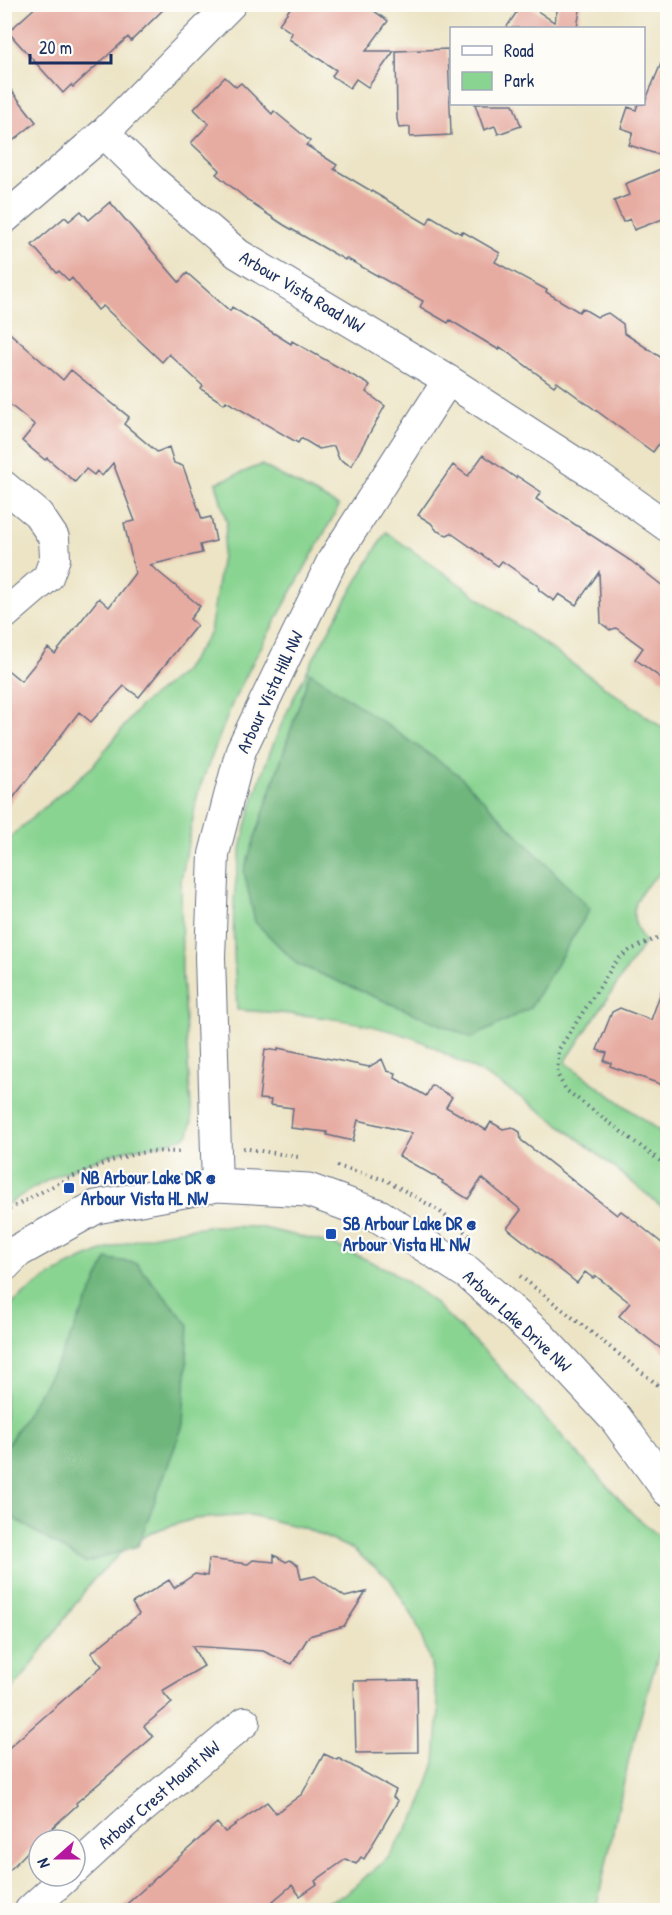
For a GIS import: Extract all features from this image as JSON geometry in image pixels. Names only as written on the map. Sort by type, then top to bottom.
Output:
[{"type":"street","points":[[4,219],[105,133],[231,4]]},
{"type":"street","name":"Arbour Vista Road NW","points":[[105,133],[152,180],[238,254],[448,380],[598,477],[668,527]]},
{"type":"street","name":"Arbour Vista Hill NW","points":[[217,1185],[210,957],[214,854],[241,750],[333,561],[448,380]]},
{"type":"street","points":[[4,486],[38,514],[54,538],[55,558],[48,577],[4,615]]},
{"type":"street","name":"Arbour Lake Drive NW","points":[[4,1264],[18,1251],[96,1207],[217,1185],[308,1190],[379,1216],[468,1273],[538,1335],[616,1419],[668,1490]]},
{"type":"street","name":"Arbour Lake Drive NW","points":[[616,1419],[668,1448]]},
{"type":"street","name":"Arbour Crest Mount NW","points":[[87,1858],[245,1722]]},
{"type":"street","points":[[30,1911],[54,1888]]},
{"type":"path","points":[[668,933],[630,950],[617,960],[559,1049],[557,1074],[566,1090],[668,1167]]},
{"type":"path","points":[[4,1212],[56,1184],[94,1168],[141,1153],[181,1152]]},
{"type":"green space","points":[[261,465],[339,506],[232,704],[198,792],[181,881],[182,976],[192,1121],[189,1134],[175,1141],[127,1150],[79,1166],[33,1188],[5,1206],[5,841],[93,766],[140,706],[183,672],[210,633],[227,523],[216,483]]},
{"type":"green space","points":[[386,532],[667,731],[667,867],[645,888],[637,900],[635,921],[645,942],[565,1062],[667,1137],[667,1211],[590,1148],[510,1090],[421,1041],[373,1026],[350,1022],[305,1015],[237,1010],[234,942],[235,890],[246,827],[259,782],[275,738],[316,654]]},
{"type":"green space","points":[[310,672],[459,775],[590,909],[530,1008],[472,1038],[297,964],[255,922],[244,871]]},
{"type":"green space","points":[[208,1226],[259,1227],[332,1244],[391,1271],[428,1297],[487,1354],[633,1514],[667,1543],[667,1624],[630,1754],[596,1910],[312,1910],[345,1894],[388,1858],[419,1810],[435,1762],[439,1711],[430,1660],[415,1620],[390,1579],[352,1549],[304,1528],[250,1515],[194,1519],[157,1530],[130,1544],[91,1582],[23,1677],[5,1696],[5,1311],[26,1292],[49,1277],[99,1252],[153,1236]]},
{"type":"green space","points":[[107,1259],[136,1263],[189,1325],[183,1425],[138,1546],[85,1563],[13,1518],[5,1484],[5,1449],[61,1357]]},
{"type":"building","points":[[39,4],[169,4],[131,41],[128,37],[73,87],[71,85],[63,93],[8,32]]},
{"type":"building","points":[[293,4],[364,4],[388,21],[366,51],[394,51],[368,87],[356,79],[350,88],[332,76],[336,70],[289,39],[292,33],[279,24]]},
{"type":"building","points":[[522,4],[527,4],[554,22],[559,4],[581,4],[577,27],[507,27]]},
{"type":"building","points":[[668,47],[668,158],[629,145],[633,132],[621,128],[628,107],[636,110],[638,105],[645,105]]},
{"type":"building","points":[[448,49],[451,135],[410,137],[410,127],[399,128],[397,119],[396,51]]},
{"type":"building","points":[[225,77],[236,87],[241,83],[272,114],[274,111],[297,130],[310,141],[306,145],[337,165],[334,169],[427,224],[431,216],[500,253],[495,262],[547,290],[546,292],[579,312],[582,308],[597,317],[608,313],[623,324],[624,333],[668,362],[668,431],[653,452],[557,382],[554,386],[500,347],[499,350],[450,320],[448,323],[420,307],[423,301],[284,225],[255,206],[216,174],[220,170],[191,143],[209,124],[194,109]]},
{"type":"building","points":[[4,81],[36,122],[4,148]]},
{"type":"building","points":[[475,105],[513,105],[521,126],[498,134],[495,126],[484,130]]},
{"type":"building","points":[[668,166],[668,217],[634,230],[630,219],[623,222],[614,201],[629,195],[625,184]]},
{"type":"building","points":[[110,202],[179,282],[187,273],[230,311],[232,307],[291,344],[292,341],[370,385],[366,392],[385,406],[351,466],[339,459],[334,446],[319,449],[301,438],[298,443],[226,401],[224,404],[201,389],[203,386],[169,354],[162,362],[103,306],[98,310],[72,278],[69,281],[59,271],[57,273],[32,245],[65,217],[69,221],[81,211],[89,220]]},
{"type":"building","points":[[4,328],[63,380],[71,370],[129,417],[124,424],[157,452],[169,447],[174,463],[183,466],[202,519],[211,517],[216,541],[200,545],[202,553],[150,565],[200,606],[190,619],[197,625],[139,697],[124,686],[91,722],[79,712],[4,810],[4,667],[21,681],[48,648],[55,654],[99,598],[109,607],[135,573],[124,523],[135,521],[113,463],[102,476],[97,471],[94,475],[86,469],[75,482],[47,458],[45,460],[22,441],[35,425],[4,400]]},
{"type":"building","points":[[483,455],[541,492],[536,499],[631,561],[668,590],[668,683],[635,659],[643,648],[616,628],[610,630],[601,623],[599,572],[576,605],[559,594],[554,601],[539,590],[538,586],[502,561],[498,566],[451,533],[447,535],[437,531],[431,523],[418,515],[453,465],[468,476]]},
{"type":"building","points":[[665,981],[668,981],[668,1087],[610,1066],[611,1063],[604,1061],[607,1053],[597,1050],[612,1012],[620,1008],[651,1020]]},
{"type":"building","points":[[278,1048],[369,1067],[382,1059],[387,1071],[396,1073],[395,1078],[426,1096],[432,1085],[452,1097],[446,1107],[486,1130],[491,1122],[503,1129],[512,1127],[520,1132],[521,1140],[617,1215],[621,1211],[637,1223],[668,1248],[668,1354],[619,1316],[630,1303],[596,1276],[593,1278],[585,1272],[577,1283],[507,1228],[521,1210],[482,1178],[468,1199],[442,1183],[443,1181],[399,1156],[412,1133],[358,1120],[353,1141],[327,1135],[327,1132],[291,1128],[293,1108],[270,1105],[271,1100],[259,1099],[265,1049],[278,1051]]},
{"type":"building","points":[[274,1555],[286,1562],[290,1560],[298,1565],[301,1579],[315,1576],[345,1597],[366,1592],[344,1626],[309,1636],[292,1664],[263,1651],[192,1646],[204,1666],[162,1691],[172,1703],[144,1726],[153,1737],[76,1803],[77,1805],[52,1828],[27,1828],[27,1852],[4,1876],[4,1752],[102,1666],[91,1653],[139,1614],[132,1603],[169,1580],[174,1588],[195,1574],[207,1576],[209,1559],[248,1564],[253,1560],[274,1562]]},
{"type":"building","points":[[417,1680],[418,1752],[356,1753],[354,1681]]},
{"type":"building","points":[[324,1754],[337,1760],[338,1758],[396,1790],[393,1797],[398,1801],[364,1859],[361,1857],[356,1864],[346,1859],[315,1881],[317,1884],[300,1896],[292,1885],[261,1911],[119,1911],[217,1823],[225,1832],[267,1802],[276,1813],[302,1794]]},
{"type":"place","name":"NB Arbour Lake DR @ Arbour Vista HL NW","points":[[69,1188]]},
{"type":"place","name":"SB Arbour Lake DR @ Arbour Vista HL NW","points":[[331,1234]]}]
